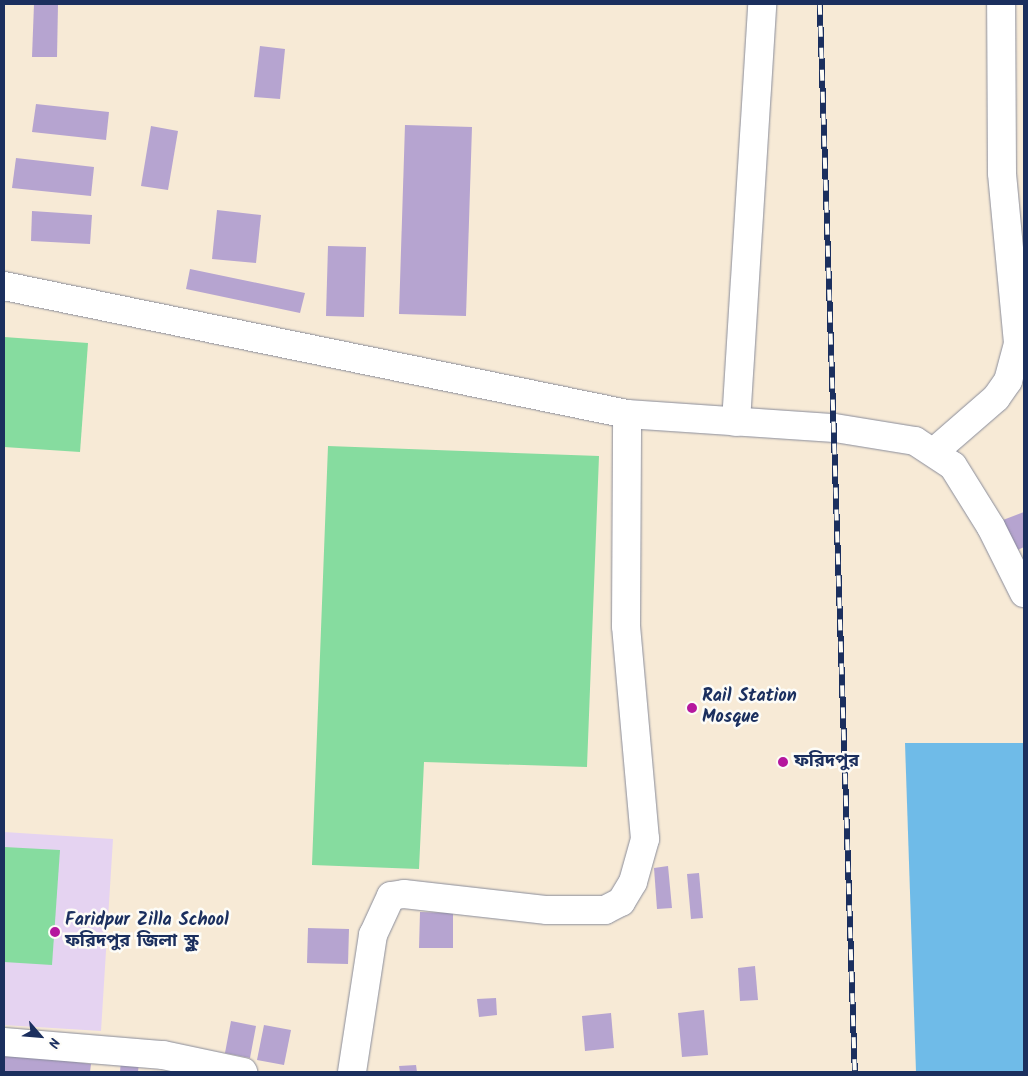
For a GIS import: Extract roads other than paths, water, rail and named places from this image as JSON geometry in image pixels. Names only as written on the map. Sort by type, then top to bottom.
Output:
[{"type":"street","points":[[736,422],[762,4]]},
{"type":"street","points":[[935,451],[996,398],[1008,381],[1018,343],[1002,173],[1001,4]]},
{"type":"street","points":[[4,286],[626,414],[865,432],[916,441],[935,451],[953,466],[991,527],[1024,593]]},
{"type":"street","points":[[352,1072],[372,935],[391,896],[404,894],[547,910],[605,910],[621,902],[633,882],[645,839],[626,626],[626,414]]},
{"type":"street","points":[[4,1042],[163,1055],[243,1072]]},
{"type":"water","points":[[905,743],[1024,743],[1024,1072],[916,1072]]},
{"type":"railway","points":[[820,4],[855,1072]]},
{"type":"place","name":"Rail Station Mosque","points":[[692,708]]},
{"type":"place","name":"ফরিদপুর","points":[[783,762]]},
{"type":"place","name":"Faridpur Zilla School ফরিদপুর জিলা স্কুল","points":[[55,932]]}]
